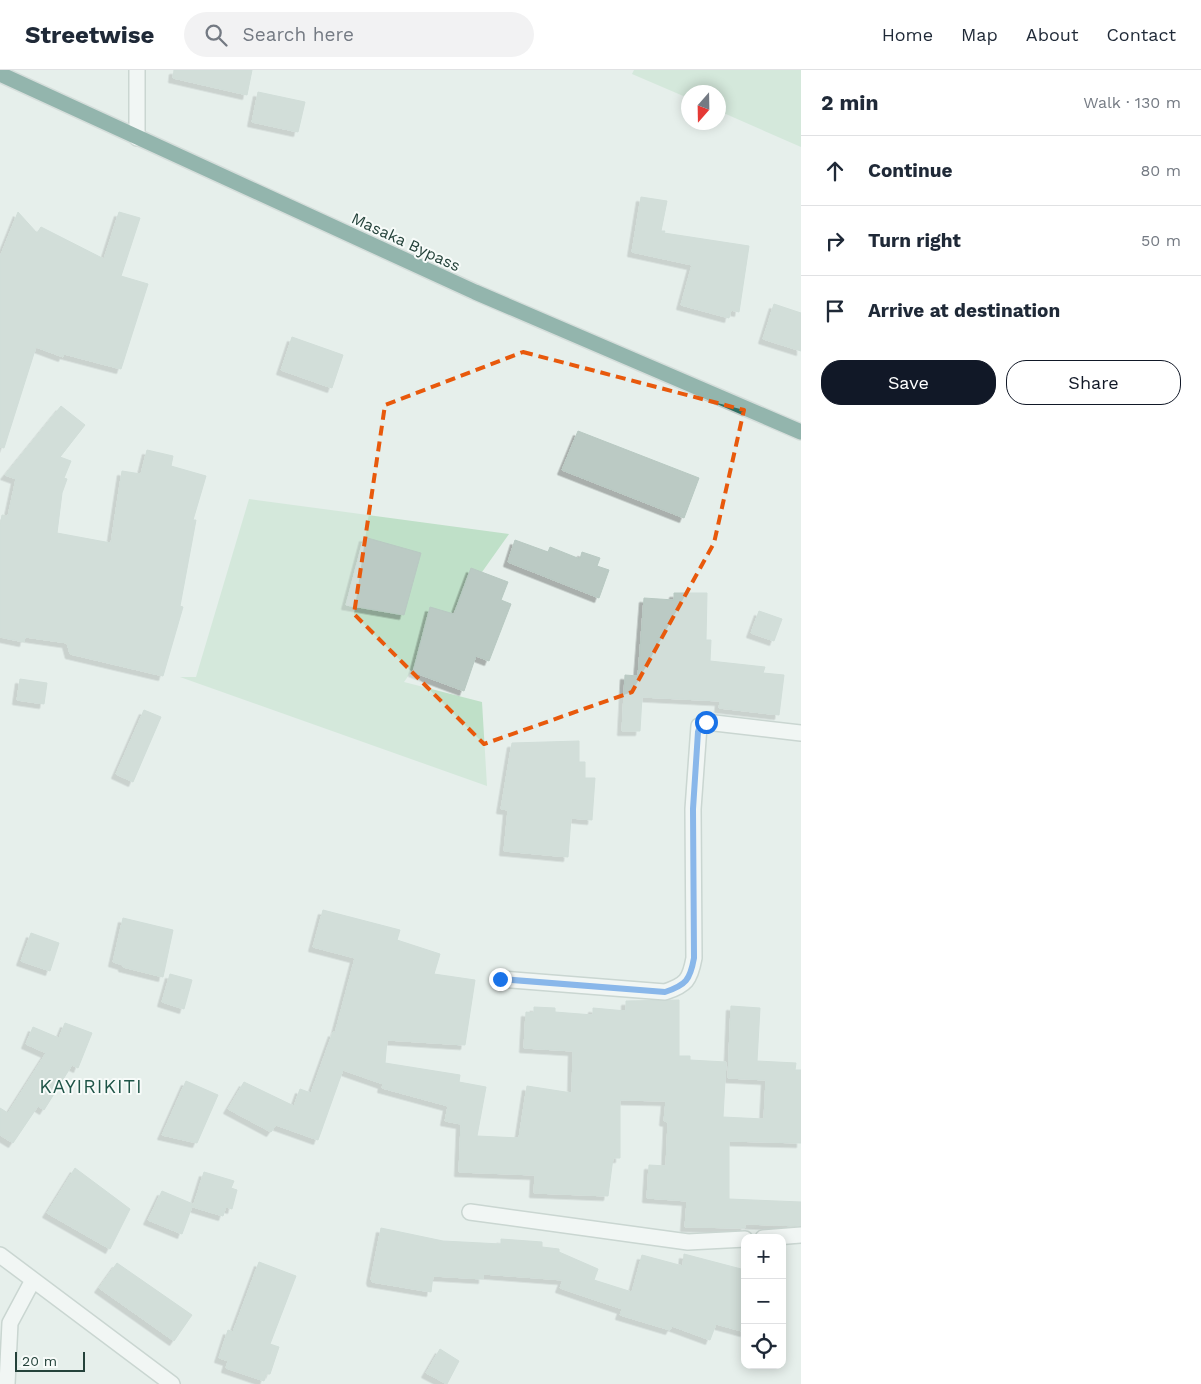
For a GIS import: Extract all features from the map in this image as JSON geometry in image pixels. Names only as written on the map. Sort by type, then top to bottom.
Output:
[{"type":"highway","name":"Masaka Bypass","points":[[0,74],[475,292],[801,432]]},
{"type":"street","points":[[137,70],[137,138]]},
{"type":"street","points":[[500,979],[665,992],[682,986],[692,974],[694,958],[693,809],[699,726],[706,722],[801,733]]},
{"type":"street","points":[[470,1212],[688,1242],[741,1239]]},
{"type":"street","points":[[786,1236],[801,1235]]},
{"type":"street","points":[[0,1255],[172,1384]]},
{"type":"street","points":[[6,1384],[10,1323],[34,1280]]},
{"type":"highlighted area","points":[[523,352],[744,410],[714,543],[632,692],[484,744],[354,614],[385,405]]},
{"type":"green space","points":[[634,70],[801,70],[801,147],[726,114],[726,85],[681,85],[681,95],[632,74]]},
{"type":"green space","points":[[249,499],[509,534],[404,682],[482,702],[487,786],[180,677],[196,677]]},
{"type":"building","points":[[174,70],[252,70],[247,95],[173,78]]},
{"type":"building","points":[[258,92],[305,102],[298,132],[252,122]]},
{"type":"building","points":[[641,197],[667,201],[661,231],[665,231],[664,233],[749,246],[739,312],[731,310],[729,318],[681,305],[692,265],[632,252]]},
{"type":"building","points":[[18,212],[37,233],[41,227],[104,259],[119,212],[140,218],[121,276],[148,284],[121,369],[64,354],[63,357],[36,347],[4,448],[0,447],[0,257]]},
{"type":"building","points":[[774,304],[801,313],[801,351],[763,339]]},
{"type":"building","points":[[292,337],[343,355],[332,388],[281,370]]},
{"type":"building","points":[[61,406],[85,425],[60,457],[71,461],[64,478],[67,479],[62,493],[57,533],[111,543],[122,471],[141,474],[147,450],[173,456],[171,466],[206,476],[193,520],[196,520],[180,606],[183,607],[163,676],[70,654],[67,643],[25,637],[24,642],[0,637],[0,527],[2,515],[8,516],[16,479],[5,475]]},
{"type":"building","points":[[578,431],[699,478],[684,518],[562,470]]},
{"type":"building","points":[[364,537],[421,553],[404,615],[346,605]]},
{"type":"building","points":[[515,540],[548,552],[550,547],[580,559],[582,552],[600,558],[597,566],[609,570],[599,598],[508,562]]},
{"type":"building","points":[[471,568],[508,582],[501,600],[511,604],[489,661],[476,656],[464,691],[413,672],[430,607],[454,614]]},
{"type":"building","points":[[674,593],[707,593],[706,640],[711,640],[710,661],[765,667],[763,673],[784,675],[779,715],[719,708],[720,701],[642,697],[640,731],[622,731],[625,675],[638,676],[644,598],[674,600]]},
{"type":"building","points":[[759,611],[782,619],[774,641],[751,633]]},
{"type":"building","points":[[20,679],[47,683],[44,704],[17,700]]},
{"type":"building","points":[[144,710],[161,717],[133,782],[116,774]]},
{"type":"building","points":[[579,741],[579,762],[585,762],[585,778],[595,778],[592,820],[571,818],[568,857],[504,851],[508,810],[501,809],[512,743]]},
{"type":"building","points":[[323,910],[400,930],[397,940],[440,954],[434,974],[475,980],[465,1045],[387,1040],[385,1063],[460,1075],[459,1082],[486,1087],[477,1136],[519,1138],[527,1086],[572,1093],[573,1051],[524,1048],[526,1012],[534,1013],[534,1007],[555,1008],[555,1012],[593,1015],[593,1008],[626,1011],[626,1001],[679,1000],[679,1056],[690,1056],[690,1060],[726,1062],[723,1117],[764,1119],[766,1080],[728,1078],[731,1006],[760,1008],[757,1061],[796,1063],[795,1070],[801,1070],[801,1143],[729,1141],[729,1199],[801,1202],[801,1226],[745,1224],[745,1228],[685,1227],[687,1201],[647,1198],[649,1165],[666,1166],[668,1122],[664,1121],[666,1101],[620,1100],[620,1158],[613,1158],[608,1196],[534,1193],[535,1175],[459,1172],[461,1124],[445,1121],[448,1106],[382,1088],[383,1084],[343,1070],[318,1140],[276,1125],[271,1132],[228,1109],[244,1082],[294,1106],[300,1089],[311,1093],[333,1032],[335,1033],[355,958],[313,947]]},
{"type":"building","points":[[123,918],[173,930],[163,977],[123,967],[123,965],[113,962]]},
{"type":"building","points":[[31,933],[59,943],[50,971],[21,961]]},
{"type":"building","points":[[170,974],[192,980],[184,1009],[162,1002]]},
{"type":"building","points":[[65,1023],[92,1033],[78,1068],[72,1065],[44,1110],[38,1106],[13,1143],[0,1135],[0,1108],[8,1113],[46,1053],[26,1044],[33,1027],[59,1038]]},
{"type":"building","points":[[186,1081],[218,1095],[197,1143],[162,1135]]},
{"type":"building","points":[[75,1168],[130,1209],[110,1249],[47,1213]]},
{"type":"building","points":[[204,1172],[234,1181],[231,1188],[237,1190],[232,1209],[226,1207],[223,1216],[193,1207]]},
{"type":"building","points":[[162,1191],[193,1204],[182,1234],[148,1220]]},
{"type":"building","points":[[381,1228],[443,1241],[501,1244],[501,1239],[542,1242],[542,1247],[559,1249],[559,1252],[598,1269],[594,1280],[632,1292],[642,1255],[683,1266],[684,1254],[741,1269],[741,1331],[716,1324],[710,1340],[672,1326],[670,1330],[620,1315],[622,1309],[560,1288],[563,1280],[483,1274],[483,1279],[433,1276],[431,1292],[372,1282]]},
{"type":"building","points":[[259,1262],[296,1276],[270,1344],[279,1347],[270,1374],[266,1374],[264,1381],[226,1368],[228,1361],[219,1358],[228,1330],[233,1332]]},
{"type":"building","points":[[117,1263],[192,1315],[174,1341],[99,1288]]},
{"type":"building","points":[[440,1349],[459,1361],[447,1384],[426,1373]]},
{"type":"district","name":"KAYIRIKITI","points":[[91,1086]]},
{"type":"route","points":[[500,979],[665,992],[682,986],[692,974],[694,958],[693,809],[698,732],[701,723],[706,722]]}]
